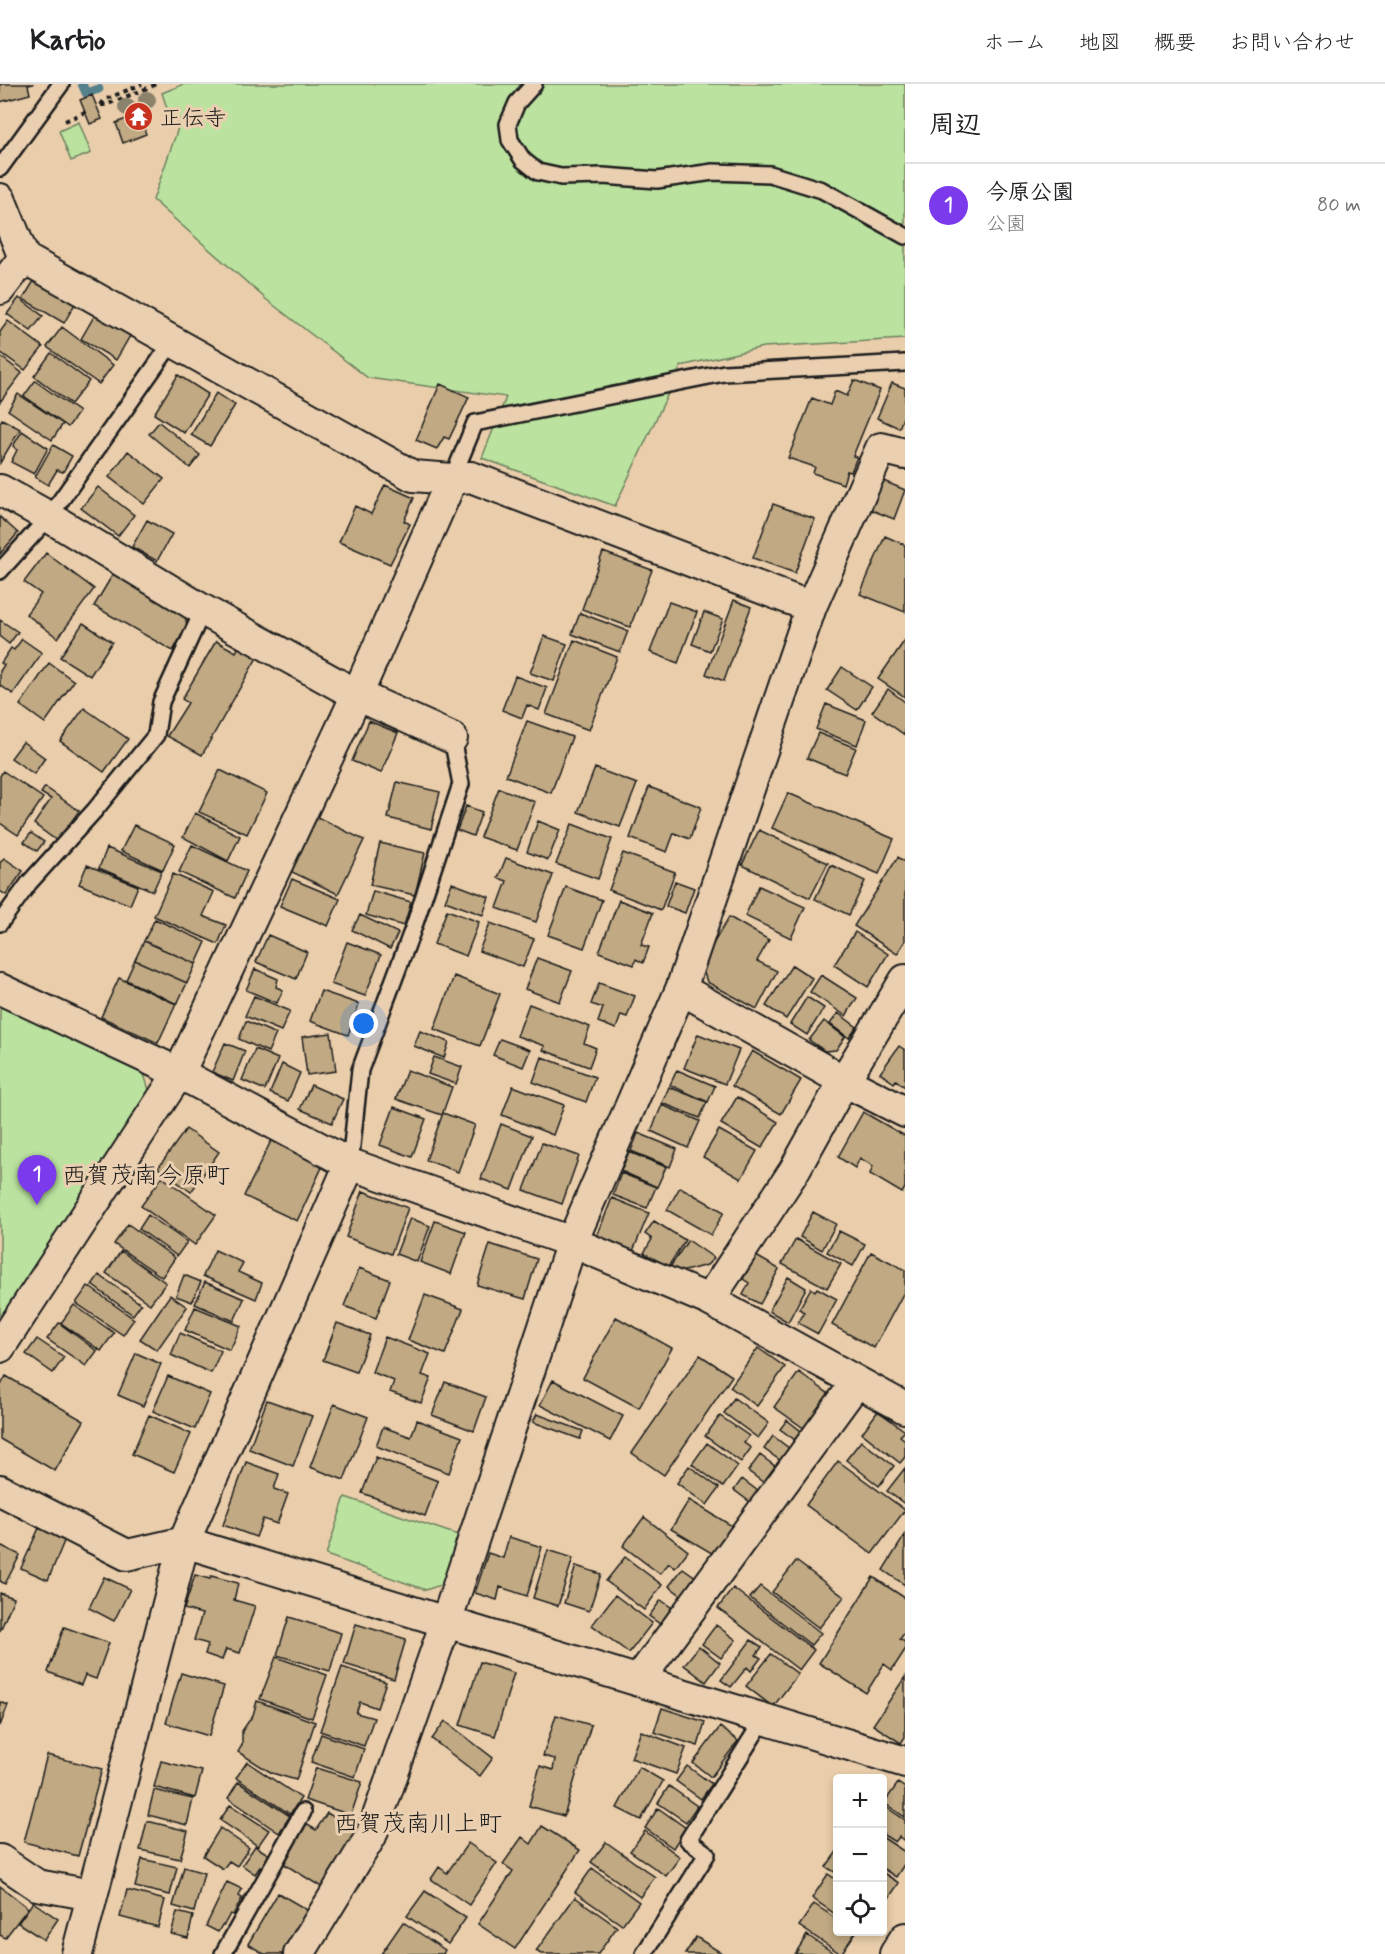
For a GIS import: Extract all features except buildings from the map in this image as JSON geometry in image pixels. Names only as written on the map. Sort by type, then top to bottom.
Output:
[{"type":"street","points":[[0,200],[24,258],[413,476],[452,479],[471,477],[811,607]]},
{"type":"street","points":[[0,289],[24,258]]},
{"type":"street","points":[[298,1954],[371,1836],[446,1622],[572,1242],[681,989],[811,607],[881,448],[905,454]]},
{"type":"street","points":[[0,1347],[179,1072],[357,695],[452,479]]},
{"type":"street","points":[[0,490],[203,610],[357,695],[452,738]]},
{"type":"street","points":[[709,1300],[794,1171],[844,1081],[905,980]]},
{"type":"street","points":[[0,989],[179,1072],[350,1164],[572,1242],[709,1300],[905,1408]]},
{"type":"street","points":[[681,989],[844,1081],[905,1112]]},
{"type":"street","points":[[77,1954],[184,1542],[350,1164]]},
{"type":"street","points":[[638,1681],[856,1383]]},
{"type":"street","points":[[0,1490],[127,1555],[184,1542],[905,1762]]},
{"type":"street","points":[[0,1860],[37,1885],[92,1895]]},
{"type":"street","points":[[895,1954],[905,1938]]},
{"type":"lane","points":[[0,168],[61,84]]},
{"type":"lane","points":[[534,84],[517,103],[508,124],[510,140],[523,160],[538,172],[561,177],[603,176],[657,180],[713,172],[770,174],[822,190],[905,236]]},
{"type":"lane","points":[[0,571],[49,517],[173,341]]},
{"type":"lane","points":[[452,479],[475,423],[724,372],[905,363]]},
{"type":"lane","points":[[0,923],[29,883],[95,810],[156,735],[161,702],[203,610]]},
{"type":"lane","points":[[350,1164],[360,1070],[414,926],[461,784],[452,738]]},
{"type":"lane","points":[[644,1954],[707,1854],[688,1840],[763,1719]]},
{"type":"lane","points":[[223,1954],[303,1812]]},
{"type":"path","points":[[99,106],[104,100],[142,84]]},
{"type":"path","points":[[99,106],[150,84]]},
{"type":"path","points":[[99,106],[156,84]]},
{"type":"green space","points":[[184,84],[905,84],[905,339],[763,347],[681,366],[615,506],[482,458],[506,397],[368,378],[267,300],[153,200],[179,119],[171,121],[162,93]]},
{"type":"green space","points":[[79,122],[91,153],[71,161],[59,131]]},
{"type":"green space","points":[[0,1002],[143,1071],[150,1093],[0,1318]]},
{"type":"green space","points":[[345,1497],[461,1536],[446,1583],[426,1590],[326,1555]]},
{"type":"waterway","points":[[82,84],[86,93],[99,89]]},
{"type":"place","name":"正伝寺","points":[[139,117]]},
{"type":"place","name":"今原公園","points":[[37,1205]]},
{"type":"district","name":"西賀茂南今原町","points":[[146,1175]]},
{"type":"district","name":"西賀茂南川上町","points":[[418,1823]]}]
